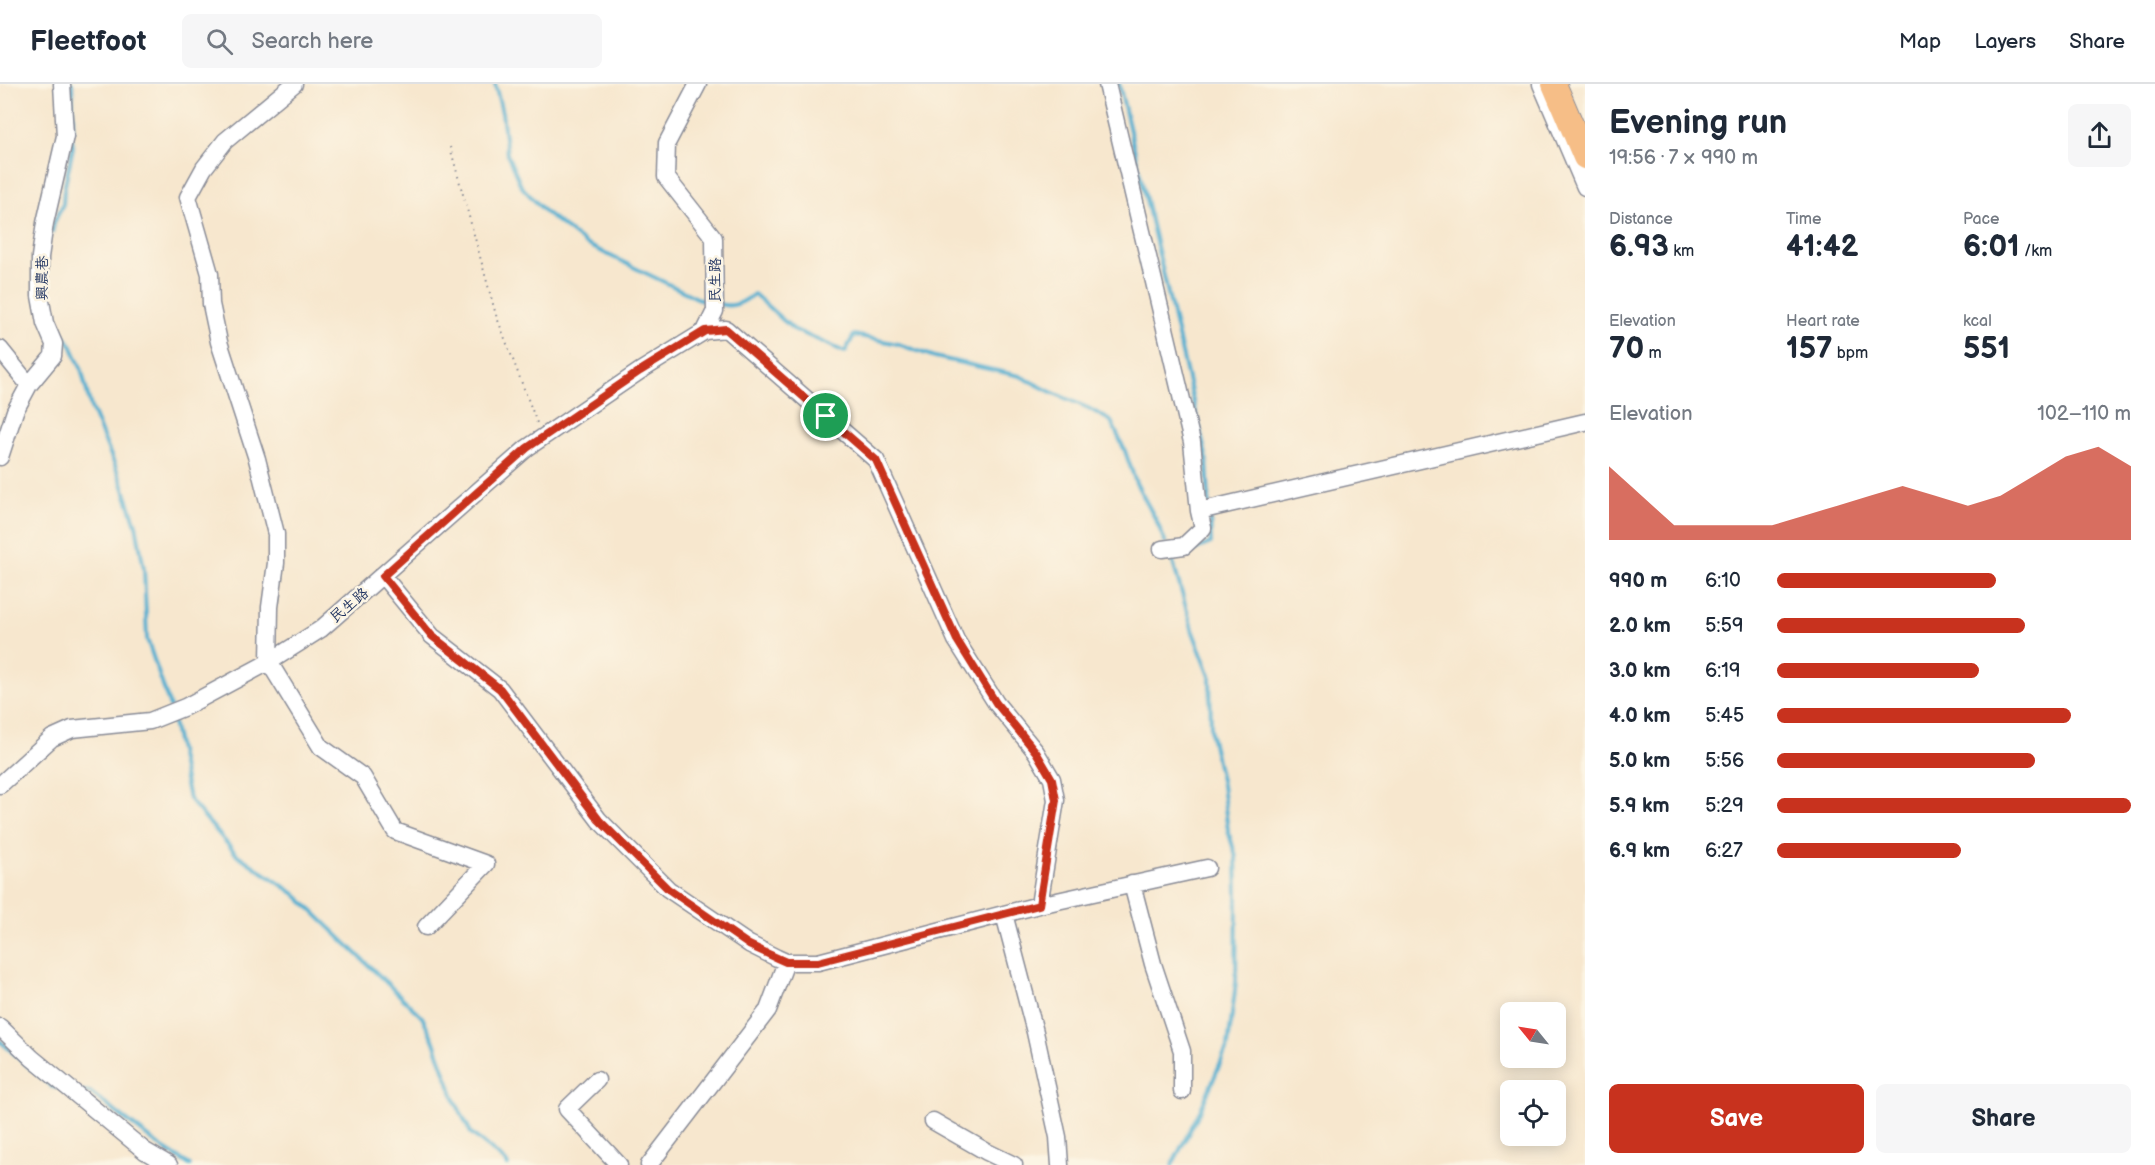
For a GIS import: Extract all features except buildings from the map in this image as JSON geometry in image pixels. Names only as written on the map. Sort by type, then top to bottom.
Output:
[{"type":"highway","points":[[1554,84],[1585,157]]},
{"type":"highway","points":[[1570,84],[1585,116]]},
{"type":"street","name":"興農巷","points":[[0,457],[15,411],[29,385],[53,356],[54,344],[45,323],[40,296],[40,257],[64,136],[62,84]]},
{"type":"street","points":[[294,84],[225,141],[204,168],[188,197],[210,274],[211,304],[219,342],[257,459],[276,534],[276,563],[270,607],[269,662],[321,747],[363,777],[395,831],[486,864],[426,927]]},
{"type":"street","name":"民生路","points":[[0,785],[52,738],[72,729],[150,721],[180,710],[269,662],[321,629],[527,448],[640,371],[705,331],[716,311],[714,238],[666,177],[667,144],[698,84]]},
{"type":"street","points":[[1107,84],[1192,442],[1199,511],[1203,528],[1184,546],[1162,549]]},
{"type":"street","points":[[1541,84],[1585,187]]},
{"type":"street","points":[[705,331],[726,329],[876,460],[957,640],[996,703],[1036,752],[1052,779],[1056,800],[1039,905]]},
{"type":"street","points":[[0,349],[29,385]]},
{"type":"street","points":[[1199,511],[1585,422]]},
{"type":"street","points":[[383,576],[432,636],[500,689],[599,820],[668,889],[749,945],[786,962],[818,962],[1039,905],[1207,868]]},
{"type":"street","points":[[1132,884],[1153,964],[1182,1050],[1182,1091]]},
{"type":"street","points":[[1004,914],[1037,1042],[1058,1137],[1059,1165]]},
{"type":"street","points":[[649,1165],[768,1010],[786,962]]},
{"type":"street","points":[[0,1027],[32,1058],[145,1151],[168,1165]]},
{"type":"street","points":[[597,1080],[567,1109],[619,1165]]},
{"type":"street","points":[[933,1121],[1014,1165]]},
{"type":"path","points":[[450,147],[496,315],[542,437]]},
{"type":"waterway","points":[[72,84],[73,131]]},
{"type":"waterway","points":[[495,84],[502,113],[507,154],[521,186],[545,212],[586,244],[711,303]]},
{"type":"waterway","points":[[1119,84],[1207,460],[1209,504]]},
{"type":"waterway","points":[[52,232],[63,204],[73,147],[72,139]]},
{"type":"waterway","points":[[719,304],[738,304],[754,294],[793,329],[845,352],[854,335],[898,344],[935,357],[1020,376],[1088,408],[1111,421],[1136,483],[1165,542]]},
{"type":"waterway","points":[[51,317],[71,345],[81,368],[91,408],[121,480],[136,525],[144,569],[147,639],[170,707]]},
{"type":"waterway","points":[[1172,1165],[1200,1111],[1228,1045],[1236,982],[1236,857],[1228,830],[1222,785],[1211,734],[1210,676],[1193,632],[1172,559],[1211,543],[1210,514]]},
{"type":"waterway","points":[[172,717],[189,799],[236,854],[295,894],[422,1017],[433,1039],[456,1103],[471,1133],[508,1165]]},
{"type":"waterway","points":[[0,1041],[52,1087],[60,1088]]},
{"type":"waterway","points":[[82,1091],[90,1092],[161,1147],[190,1165]]},
{"type":"route","points":[[726,329],[826,416],[876,460],[957,640],[996,703],[1036,752],[1052,779],[1056,800],[1039,905],[818,962],[786,962],[749,945],[668,889],[599,820],[500,689],[448,651],[432,636],[383,576],[527,448],[640,371],[705,331],[726,329]]}]
